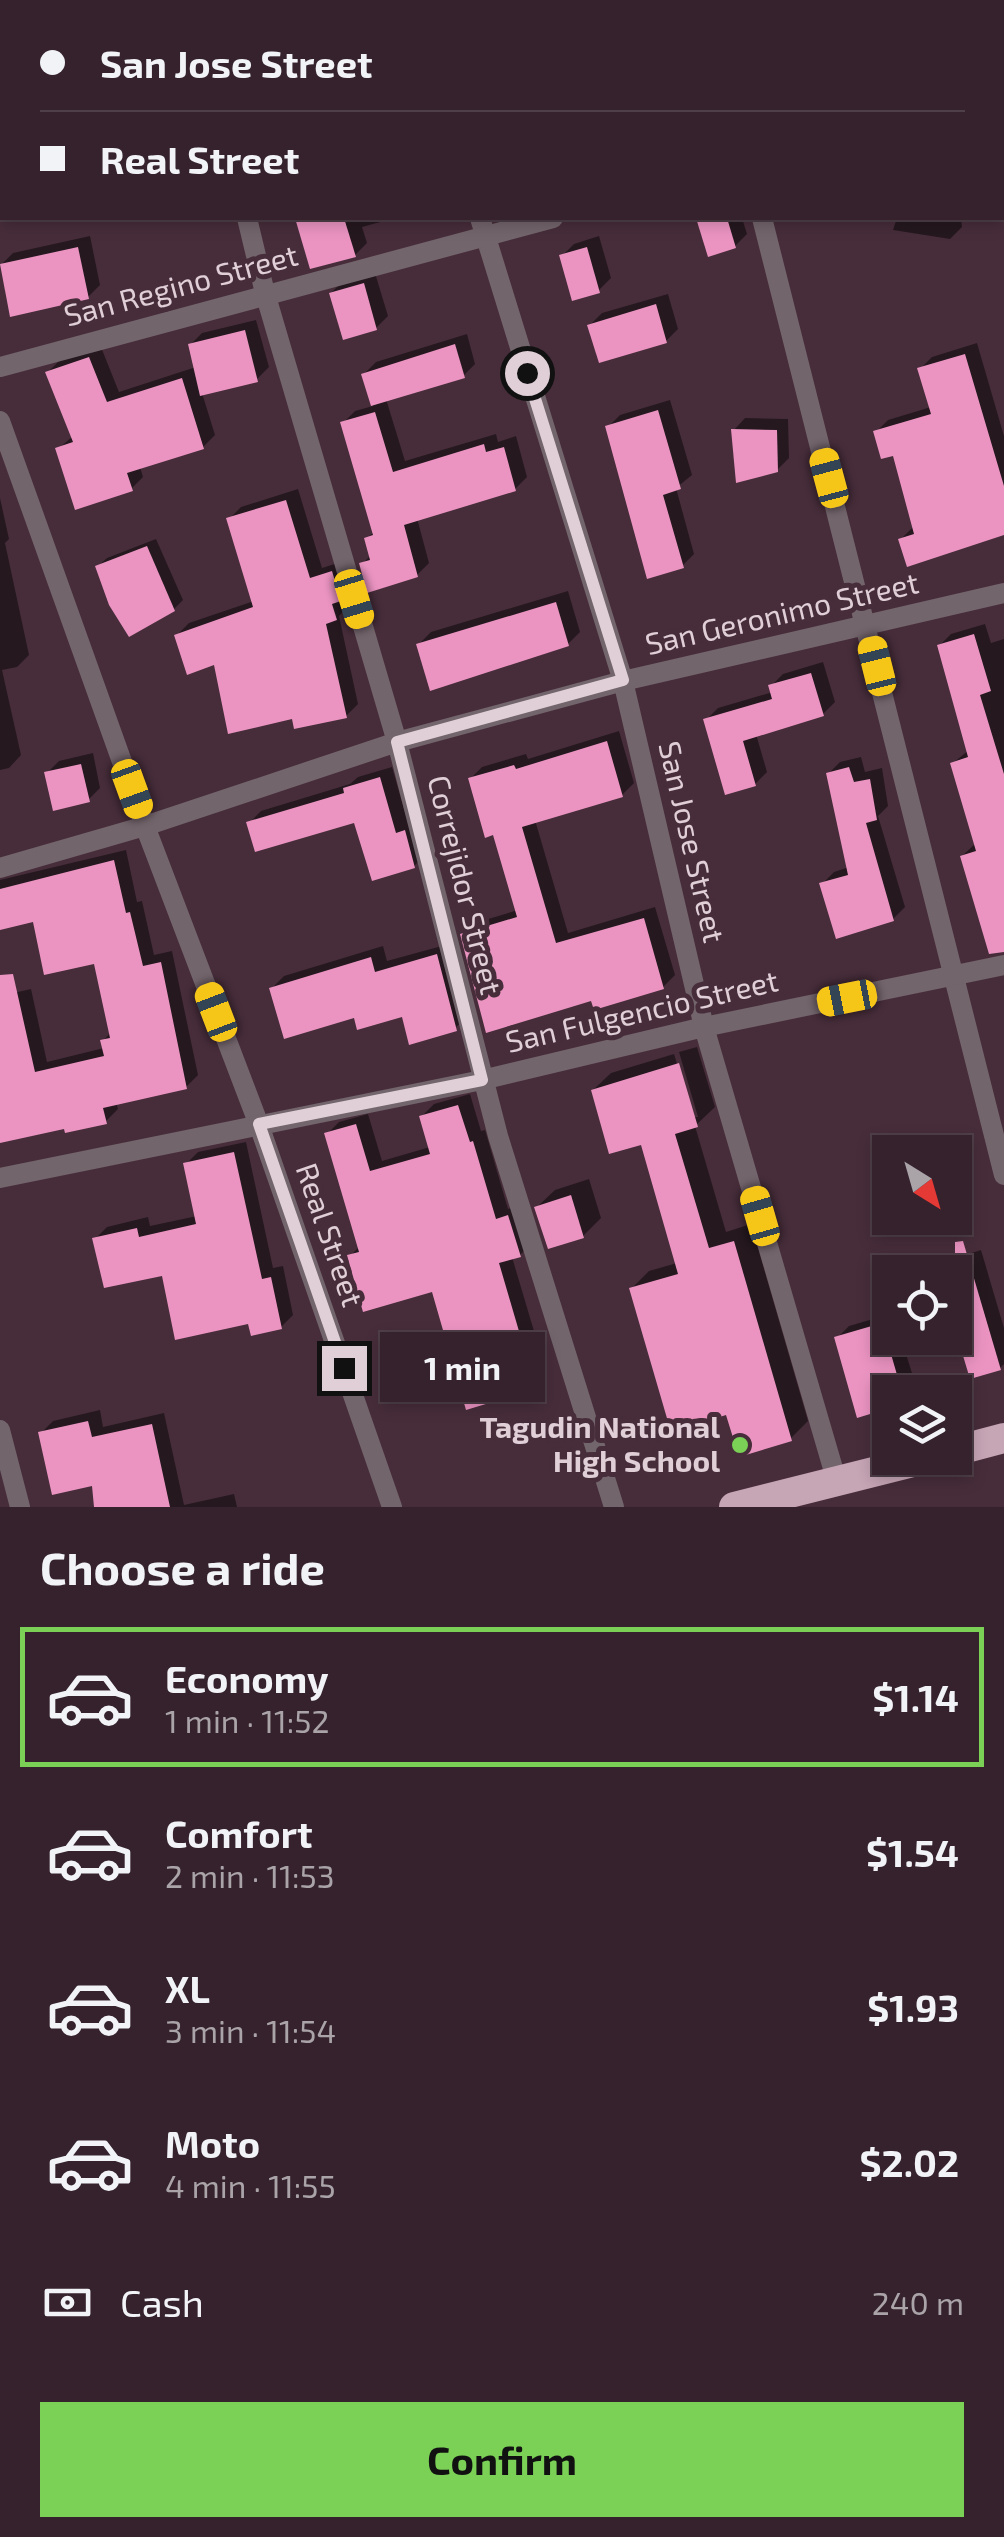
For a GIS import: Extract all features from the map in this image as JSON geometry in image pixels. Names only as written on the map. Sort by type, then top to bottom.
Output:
[{"type":"highway","points":[[972,1446],[1004,1438]]},
{"type":"highway","points":[[734,1507],[872,1473]]},
{"type":"street","name":"Correjidor Street","points":[[247,220],[265,293],[397,742],[482,1080],[614,1507]]},
{"type":"street","name":"San Regino Street","points":[[0,367],[482,227],[537,220]]},
{"type":"street","points":[[763,220],[1004,1174]]},
{"type":"street","name":"San Jose Street","points":[[482,227],[623,680],[704,1027],[837,1482]]},
{"type":"street","name":"Real Street","points":[[0,420],[145,826],[259,1124],[392,1507]]},
{"type":"street","name":"San Geronimo Street","points":[[0,868],[145,826],[397,742],[623,680],[1004,593]]},
{"type":"street","name":"San Fulgencio Street","points":[[0,1178],[482,1080],[704,1027],[1004,965]]},
{"type":"street","points":[[0,1430],[20,1507]]},
{"type":"building","points":[[296,220],[345,220],[356,257],[310,269]]},
{"type":"building","points":[[697,220],[728,220],[736,248],[708,257]]},
{"type":"building","points":[[78,247],[89,299],[10,317],[0,264]]},
{"type":"building","points":[[587,247],[600,293],[572,301],[559,255]]},
{"type":"building","points":[[364,283],[377,330],[343,340],[329,293]]},
{"type":"building","points":[[656,304],[667,343],[599,363],[587,325]]},
{"type":"building","points":[[245,330],[258,382],[200,396],[188,344]]},
{"type":"building","points":[[455,344],[465,378],[371,406],[361,374]]},
{"type":"building","points":[[965,354],[1004,486],[1004,535],[907,567],[898,539],[914,534],[893,456],[881,459],[873,431],[931,414],[917,368]]},
{"type":"building","points":[[89,357],[107,402],[182,378],[204,449],[127,473],[133,491],[75,510],[55,448],[73,442],[45,372]]},
{"type":"building","points":[[658,410],[681,489],[663,495],[684,568],[647,579],[605,426]]},
{"type":"building","points":[[375,412],[393,472],[484,444],[486,452],[504,447],[516,491],[404,525],[418,577],[367,593],[359,563],[370,560],[364,538],[373,535],[340,422]]},
{"type":"building","points":[[731,429],[777,430],[778,472],[736,483]]},
{"type":"building","points":[[286,500],[310,578],[332,571],[341,601],[332,604],[337,620],[326,624],[347,718],[294,729],[292,719],[228,734],[214,665],[187,675],[174,635],[253,607],[226,518]]},
{"type":"building","points":[[147,546],[175,611],[129,637],[109,605],[95,566]]},
{"type":"building","points":[[556,602],[569,646],[430,691],[416,644]]},
{"type":"building","points":[[974,634],[991,691],[980,695],[1004,774],[1004,952],[989,954],[960,856],[976,851],[950,763],[968,757],[937,645]]},
{"type":"building","points":[[811,673],[824,716],[743,741],[756,786],[725,795],[703,719],[772,699],[768,685]]},
{"type":"building","points":[[607,741],[623,797],[522,827],[556,943],[644,918],[664,989],[594,1010],[591,1001],[486,1033],[460,934],[517,917],[493,835],[485,838],[468,778],[514,765],[516,769]]},
{"type":"building","points":[[81,764],[90,802],[53,811],[44,772]]},
{"type":"building","points":[[849,767],[854,782],[870,779],[877,820],[866,823],[894,921],[836,939],[819,883],[848,875],[826,773]]},
{"type":"building","points":[[380,777],[396,833],[405,830],[415,868],[372,881],[354,823],[255,852],[246,822],[344,793],[343,788]]},
{"type":"building","points":[[114,860],[143,966],[161,962],[187,1089],[103,1108],[107,1124],[0,1143],[0,975],[13,974],[35,1072],[104,1056],[100,1040],[110,1038],[94,964],[44,975],[33,922],[0,930],[0,889]]},
{"type":"building","points":[[437,954],[457,1031],[409,1045],[402,1017],[357,1030],[354,1018],[284,1039],[269,988],[371,957],[375,972]]},
{"type":"building","points":[[679,1063],[698,1127],[675,1134],[709,1248],[734,1241],[792,1441],[739,1457],[726,1415],[671,1432],[629,1288],[678,1274],[641,1145],[609,1154],[591,1090]]},
{"type":"building","points":[[458,1105],[496,1219],[508,1215],[521,1257],[499,1263],[536,1389],[466,1410],[432,1292],[363,1312],[347,1255],[359,1252],[324,1133],[356,1124],[370,1171],[430,1154],[419,1116]]},
{"type":"building","points":[[234,1152],[262,1279],[271,1277],[282,1329],[251,1336],[248,1324],[175,1340],[162,1276],[104,1288],[92,1238],[137,1228],[139,1237],[196,1224],[183,1163]]},
{"type":"building","points":[[571,1195],[584,1238],[548,1249],[534,1207]]},
{"type":"building","points":[[963,1241],[967,1255],[955,1255],[955,1242]]},
{"type":"building","points":[[972,1272],[1001,1370],[972,1378],[963,1355],[972,1355]]},
{"type":"building","points":[[872,1326],[872,1355],[891,1355],[897,1375],[872,1375],[872,1413],[857,1418],[834,1337]]},
{"type":"building","points":[[88,1421],[92,1437],[152,1424],[170,1507],[94,1507],[92,1486],[52,1495],[38,1432]]},
{"type":"place","name":"Tagudin National High School","points":[[740,1445]]},
{"type":"route","points":[[344,1368],[259,1124],[482,1080],[397,742],[623,680],[527,373]]}]
